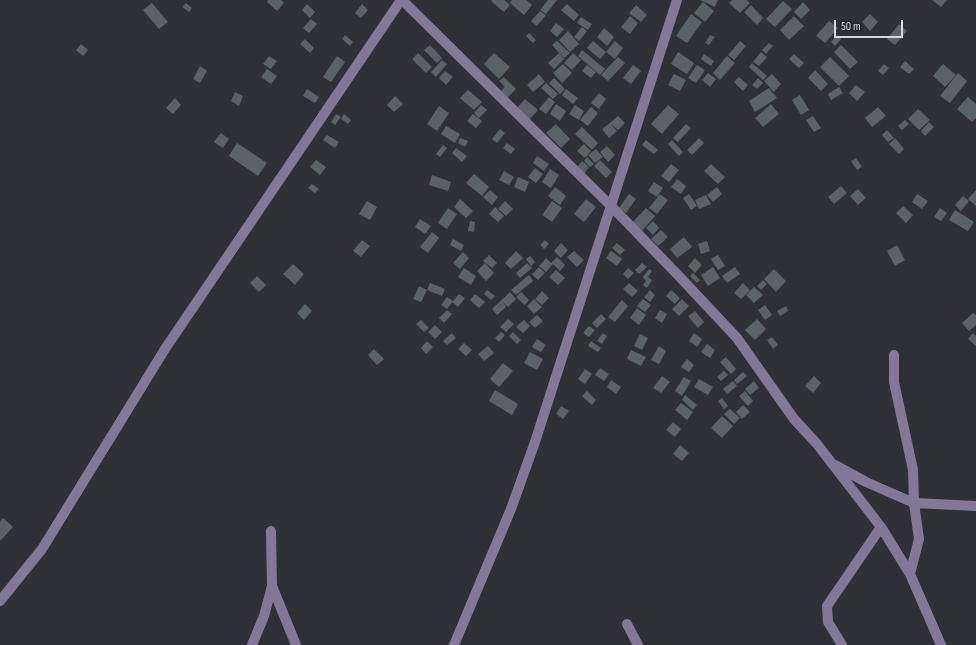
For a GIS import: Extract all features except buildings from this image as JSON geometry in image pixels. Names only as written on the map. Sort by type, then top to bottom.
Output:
[{"type":"street","points":[[0,601],[42,549],[165,349],[401,0],[611,206],[737,338],[794,419],[817,444],[881,527],[910,574],[941,645]]},
{"type":"street","points":[[454,645],[511,509],[535,442],[677,0]]},
{"type":"street","points":[[894,355],[894,382],[913,470],[914,503],[919,539],[910,574]]},
{"type":"street","points":[[830,462],[866,482],[914,503],[976,506]]},
{"type":"street","points":[[842,645],[828,622],[827,606],[881,527]]},
{"type":"street","points":[[252,645],[264,616],[272,586],[271,531]]},
{"type":"street","points":[[272,586],[296,645]]},
{"type":"street","points":[[627,624],[638,645]]}]
